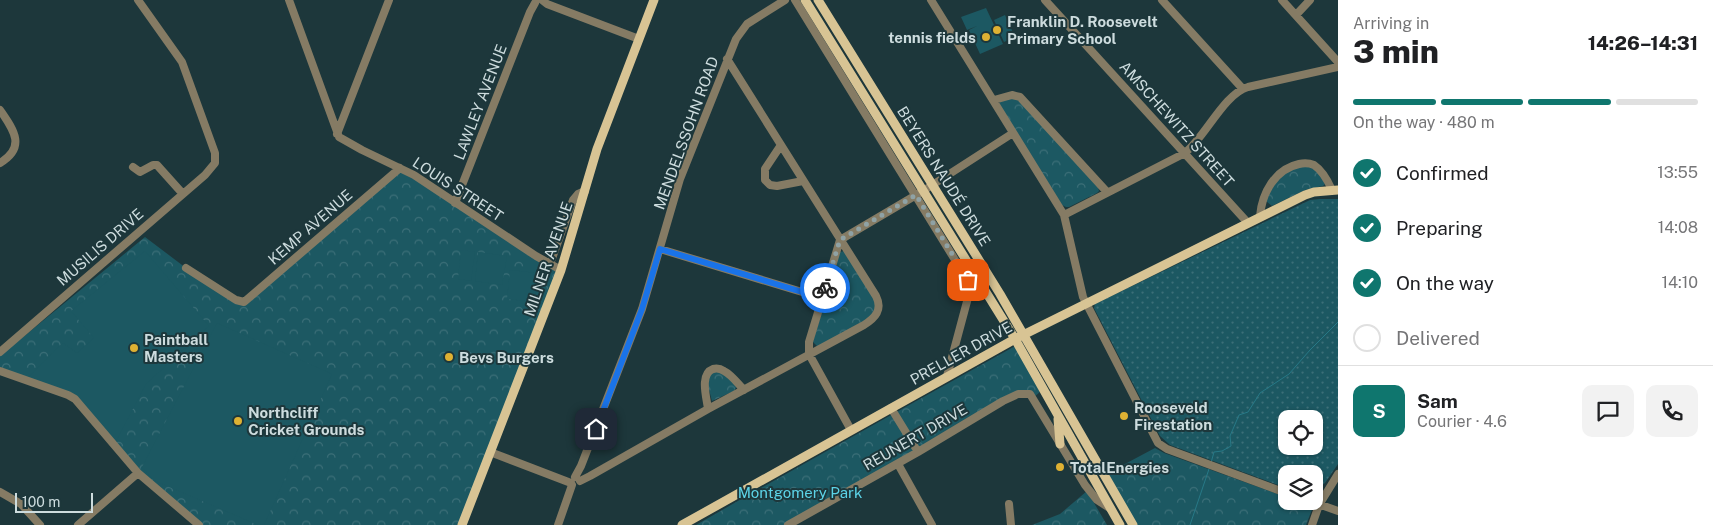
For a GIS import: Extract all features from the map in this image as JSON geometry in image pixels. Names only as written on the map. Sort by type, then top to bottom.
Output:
[{"type":"main road","name":"MILNER AVENUE","points":[[462,525],[561,270],[602,134],[654,0]]},
{"type":"main road","name":"BEYERS NAUDÉ DRIVE","points":[[805,0],[920,193],[1015,339],[1120,525]]},
{"type":"main road","name":"BEYERS NAUDÉ DRIVE","points":[[818,0],[1024,334],[1132,525]]},
{"type":"main road","name":"PRELLER DRIVE","points":[[682,525],[1024,334],[1309,193],[1335,190]]},
{"type":"main road","points":[[1058,416],[1060,444]]},
{"type":"main road","points":[[1074,444],[1084,439]]},
{"type":"main road","points":[[1094,479],[1103,473]]},
{"type":"street","name":"MUSILIS DRIVE","points":[[0,352],[210,170],[216,160],[182,62],[138,0]]},
{"type":"street","points":[[289,0],[338,134]]},
{"type":"street","points":[[338,134],[389,0]]},
{"type":"street","name":"MENDELSSOHN ROAD","points":[[558,525],[642,309],[680,180],[727,59],[738,34],[747,24],[785,0]]},
{"type":"street","name":"BEYERS NAUDÉ DRIVE","points":[[795,0],[920,193],[966,275],[970,287],[947,376]]},
{"type":"street","points":[[931,0],[1064,215],[1086,304],[1158,443],[1166,449],[1278,490]]},
{"type":"street","name":"AMSCHEWITZ STREET","points":[[1045,0],[1248,222]]},
{"type":"street","points":[[1162,0],[1242,88]]},
{"type":"street","points":[[1282,0],[1338,62]]},
{"type":"street","points":[[1296,15],[1310,0]]},
{"type":"street","points":[[536,1],[639,39]]},
{"type":"street","name":"LAWLEY AVENUE","points":[[455,203],[536,1]]},
{"type":"street","points":[[490,452],[560,479],[575,482],[590,476],[869,321],[879,310],[879,302],[876,296],[727,59]]},
{"type":"street","points":[[1064,215],[1185,153],[1234,94],[1242,88],[1338,67]]},
{"type":"street","points":[[994,100],[1012,95],[1020,97],[1107,192]]},
{"type":"street","points":[[0,110],[13,130],[15,137],[15,145],[10,156],[0,163]]},
{"type":"street","points":[[851,430],[809,354],[810,342],[840,240],[920,193],[1013,133]]},
{"type":"street","name":"LOUIS STREET","points":[[338,134],[346,142],[422,180],[561,270]]},
{"type":"street","points":[[781,145],[765,169],[765,180],[770,185],[777,186],[803,181]]},
{"type":"street","name":"PRELLER DRIVE","points":[[1260,216],[1262,200],[1267,191],[1281,171],[1290,166],[1305,163],[1316,166],[1335,190]]},
{"type":"street","points":[[133,167],[140,172],[153,165],[158,165],[183,194]]},
{"type":"street","name":"KEMP AVENUE","points":[[186,268],[236,300],[244,302],[400,168]]},
{"type":"street","points":[[550,264],[573,200],[585,190]]},
{"type":"street","points":[[660,249],[822,298]]},
{"type":"street","points":[[708,409],[705,384],[706,376],[710,371],[723,370],[744,390]]},
{"type":"street","points":[[0,371],[75,399],[138,473],[199,525]]},
{"type":"street","name":"REUNERT DRIVE","points":[[788,525],[898,464],[1003,401],[1018,394],[1030,394]]},
{"type":"street","name":"BEYERS NAUDÉ DRIVE","points":[[1030,394],[1079,476],[1097,500],[1110,509]]},
{"type":"street","points":[[891,408],[918,452]]},
{"type":"street","points":[[898,464],[932,525]]},
{"type":"street","points":[[78,525],[138,473]]},
{"type":"street","points":[[1323,498],[1338,474]]},
{"type":"street","points":[[0,492],[21,504],[40,525]]},
{"type":"street","points":[[1009,504],[1011,525]]},
{"type":"street","points":[[1323,505],[1338,511]]},
{"type":"street","points":[[1312,525],[1317,510]]},
{"type":"green space","name":"tennis fields","points":[[986,8],[1003,44],[980,54],[969,30],[977,26],[967,30],[961,17]]},
{"type":"green space","points":[[1005,15],[1015,37],[1004,42],[994,20]]},
{"type":"green space","points":[[1017,97],[1098,187],[1099,191],[1097,193],[1069,207],[1062,205],[999,105],[1000,101]]},
{"type":"green space","points":[[1303,165],[1318,169],[1325,184],[1305,190],[1272,206],[1266,201],[1281,174]]},
{"type":"green space","points":[[400,168],[561,270],[462,525],[201,525],[138,473],[75,399],[0,371],[0,356],[145,237],[186,268],[244,302]]},
{"type":"green space","points":[[1338,199],[1338,464],[1325,483],[1323,484],[1323,465],[1278,465],[1278,485],[1170,445],[1160,436],[1094,308],[1095,304],[1310,200]]},
{"type":"green space","points":[[461,250],[475,252],[471,281],[458,279]]},
{"type":"green space","name":"Paintball Masters","points":[[145,251],[209,326],[146,384],[115,443],[75,399],[25,380],[63,343],[77,353],[94,338],[71,311]]},
{"type":"green space","points":[[844,251],[876,296],[877,314],[818,347],[813,342],[814,338],[840,252]]},
{"type":"green space","points":[[478,252],[507,256],[502,285],[475,281]]},
{"type":"green space","points":[[510,270],[538,273],[534,302],[507,299]]},
{"type":"green space","name":"Northcliff Cricket Grounds","points":[[217,323],[332,374],[264,525],[258,525],[153,480],[142,467]]},
{"type":"green space","name":"Montgomery Park","points":[[1017,345],[1040,392],[1034,397],[1014,398],[789,525],[696,525],[816,457]]},
{"type":"green space","points":[[720,370],[737,386],[734,391],[712,401],[707,382],[711,373]]},
{"type":"green space","points":[[1155,448],[1164,453],[1278,494],[1278,510],[1312,510],[1306,525],[1137,525],[1108,473]]},
{"type":"green space","points":[[1087,491],[1107,525],[1032,525],[1060,514]]},
{"type":"waterway","points":[[1211,463],[1214,452],[1222,451],[1231,446],[1230,436],[1239,415],[1248,412],[1260,393],[1289,374],[1338,322]]},
{"type":"waterway","points":[[1190,525],[1209,469]]},
{"type":"way so far","points":[[825,288],[840,240],[916,195],[968,280]]},
{"type":"place","name":"Franklin D. Roosevelt Primary School","points":[[997,30]]},
{"type":"place","name":"tennis fields","points":[[986,37]]},
{"type":"place","name":"Paintball Masters","points":[[134,348]]},
{"type":"place","name":"Bevs Burgers","points":[[449,357]]},
{"type":"place","name":"Rooseveld Firestation","points":[[1124,416]]},
{"type":"place","name":"Northcliff Cricket Grounds","points":[[238,421]]},
{"type":"place","name":"TotalEnergies","points":[[1060,467]]},
{"type":"route","points":[[596,429],[647,295],[660,249],[822,298],[825,288]]}]
